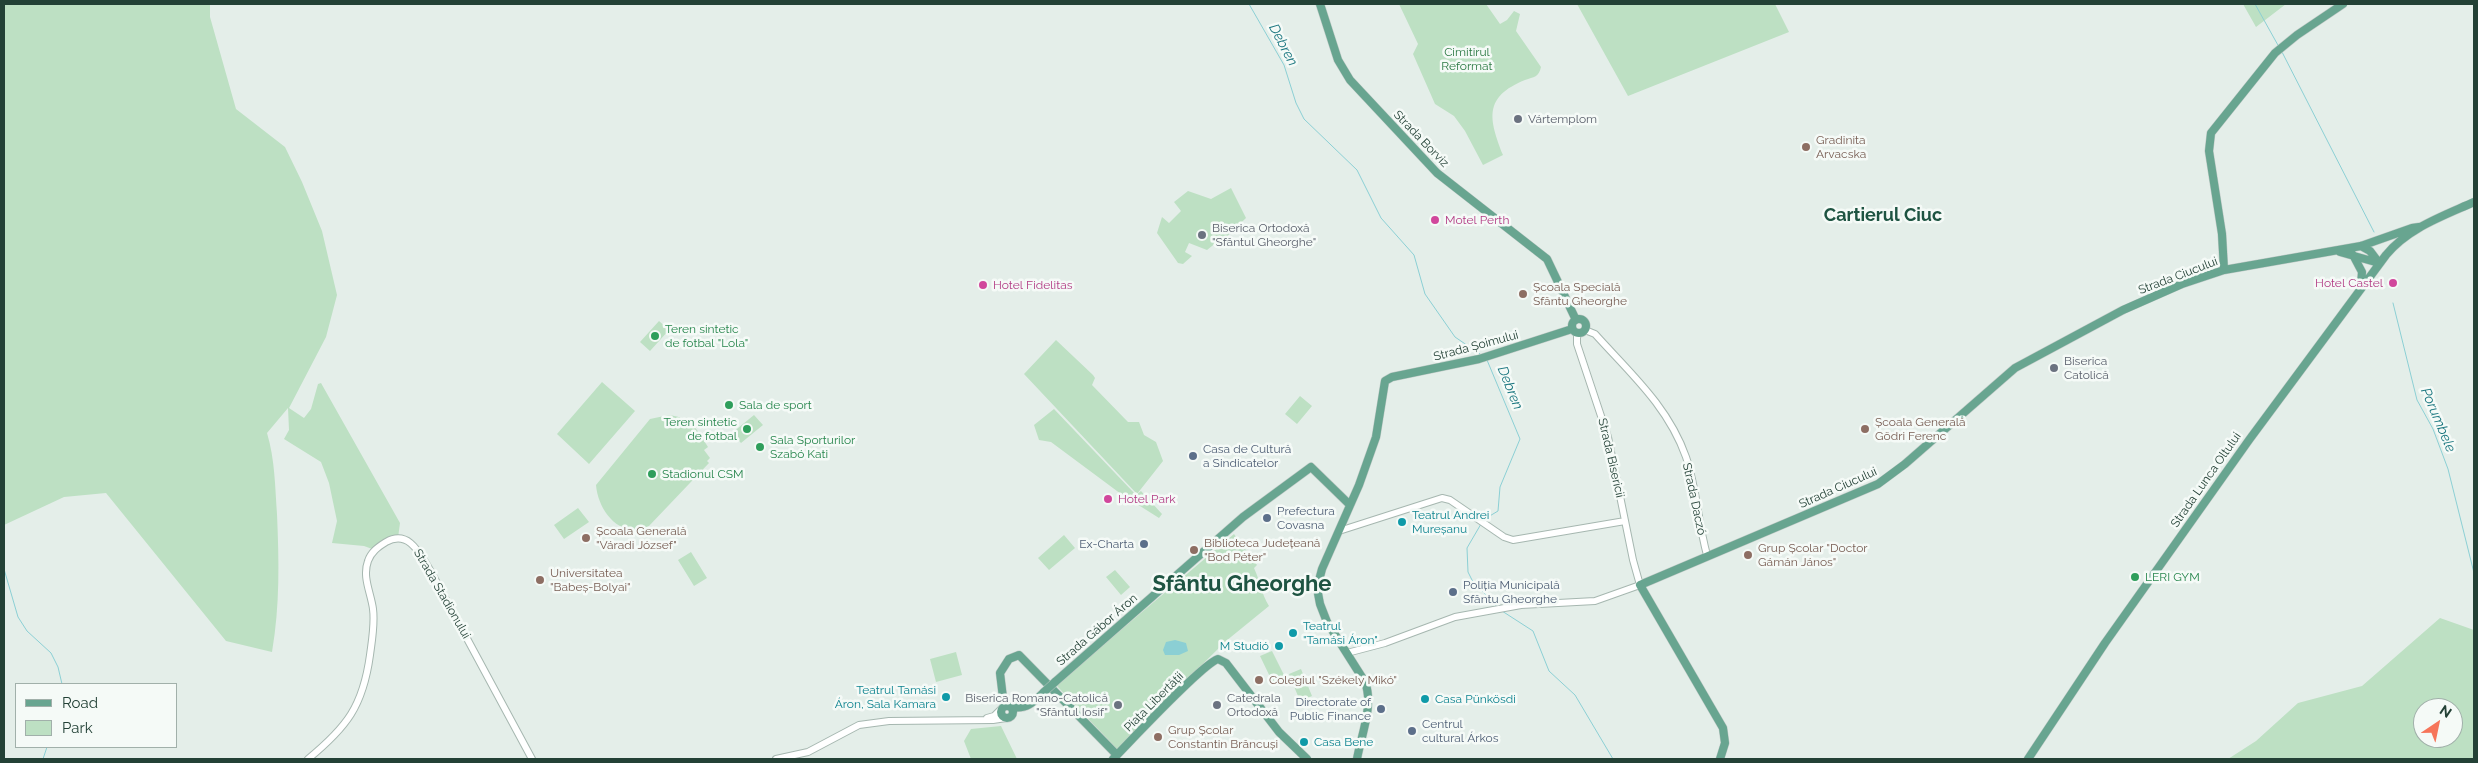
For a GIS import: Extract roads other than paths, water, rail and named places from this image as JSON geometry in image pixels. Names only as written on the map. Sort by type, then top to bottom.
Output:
[{"type":"main road","name":"Strada Borviz","points":[[1320,4],[1338,60],[1350,80],[1438,173],[1547,259],[1576,320]]},
{"type":"main road","points":[[2224,270],[2223,250],[2209,151],[2210,137],[2215,127],[2282,47],[2343,4]]},
{"type":"main road","points":[[2420,228],[2474,202]]},
{"type":"main road","name":"Strada Ciucului","points":[[1640,585],[1706,555],[1878,484],[1905,464],[1986,390],[2026,360],[2144,300],[2182,284],[2224,270],[2361,246],[2412,228],[2420,228]]},
{"type":"main road","name":"Strada Lunca Oltului","points":[[2028,759],[2114,630],[2248,440],[2379,263],[2399,241],[2420,228]]},
{"type":"main road","points":[[2361,246],[2370,251],[2379,263]]},
{"type":"main road","points":[[2326,252],[2353,255],[2379,263]]},
{"type":"main road","points":[[2353,255],[2362,272],[2361,287]]},
{"type":"main road","points":[[1576,320],[1584,322],[1578,331],[1572,324],[1576,320]]},
{"type":"main road","name":"Strada Șoimului","points":[[1350,505],[1376,437],[1385,381],[1392,377],[1479,359],[1578,331]]},
{"type":"main road","name":"Strada Gábor Áron","points":[[1007,707],[1020,708],[1028,706],[1238,522],[1311,467],[1350,505]]},
{"type":"main road","points":[[1350,505],[1320,573],[1317,588],[1320,604],[1327,622],[1368,691],[1357,759]]},
{"type":"main road","points":[[1640,585],[1723,728],[1725,744],[1720,759]]},
{"type":"main road","points":[[1006,718],[1001,715],[1007,707],[1001,687],[1000,672],[1005,663],[1013,656],[1022,656],[1115,757]]},
{"type":"main road","name":"Piața Libertății","points":[[1115,757],[1212,662],[1220,660],[1226,663],[1272,723],[1307,759]]},
{"type":"street","name":"Strada Daczó","points":[[1578,331],[1595,334],[1646,388],[1672,428],[1689,469],[1706,555]]},
{"type":"street","name":"Strada Bisericii","points":[[1578,331],[1577,344],[1612,453],[1640,585]]},
{"type":"street","points":[[1339,531],[1428,502],[1448,499],[1487,526],[1513,540],[1625,521]]},
{"type":"street","points":[[1343,521],[1356,526]]},
{"type":"street","name":"Strada Stadionului","points":[[308,759],[337,733],[360,699],[367,673],[374,621],[366,567],[371,555],[383,544],[398,538],[408,540],[414,544],[474,650],[532,759]]},
{"type":"street","name":"Strada Ciucului","points":[[1347,653],[1384,643],[1443,620],[1510,607],[1595,601],[1640,585]]},
{"type":"street","points":[[979,720],[994,716],[1007,707]]},
{"type":"street","points":[[776,759],[808,752],[859,726],[889,721],[1006,718]]},
{"type":"water","points":[[1175,640],[1186,643],[1188,651],[1179,655],[1165,655],[1163,650],[1166,642]]},
{"type":"waterway","name":"Debren","points":[[1249,4],[1284,65],[1296,103],[1304,119],[1357,170],[1381,218],[1414,255],[1425,294],[1455,337],[1480,354]]},
{"type":"waterway","name":"Porumbele","points":[[2255,4],[2279,47]]},
{"type":"waterway","name":"Porumbele","points":[[2282,52],[2374,232]]},
{"type":"waterway","name":"Porumbele","points":[[2393,303],[2417,400],[2433,429],[2448,469],[2474,573]]},
{"type":"waterway","name":"Debren","points":[[1483,520],[1498,511],[1500,487],[1520,439],[1487,360]]},
{"type":"waterway","name":"Debren","points":[[1481,524],[1467,548],[1468,572],[1472,580],[1497,607]]},
{"type":"waterway","points":[[4,569],[18,617],[27,631],[51,653],[58,667],[62,683]]},
{"type":"waterway","name":"Debren","points":[[1502,611],[1533,631],[1549,671],[1575,695],[1613,759]]},
{"type":"waterway","points":[[43,759],[47,748]]},
{"type":"place","name":"Vártemplom","points":[[1518,119]]},
{"type":"place","name":"Gradinita Arvacska","points":[[1806,147]]},
{"type":"place","name":"Motel Perth","points":[[1435,220]]},
{"type":"place","name":"Biserica Ortodoxă \"Sfântul Gheorghe\"","points":[[1202,235]]},
{"type":"place","name":"Hotel Castel","points":[[2393,283]]},
{"type":"place","name":"Hotel Fidelitas","points":[[983,285]]},
{"type":"place","name":"Școala Specială Sfântu Gheorghe","points":[[1523,294]]},
{"type":"place","name":"Teren sintetic de fotbal \"Lola\"","points":[[655,336]]},
{"type":"place","name":"Biserica Catolică","points":[[2054,368]]},
{"type":"place","name":"Sala de sport","points":[[729,405]]},
{"type":"place","name":"Teren sintetic de fotbal","points":[[747,429]]},
{"type":"place","name":"Școala Generală Gödri Ferenc","points":[[1865,429]]},
{"type":"place","name":"Sala Sporturilor Szabó Kati","points":[[760,447]]},
{"type":"place","name":"Casa de Cultură a Sindicatelor","points":[[1193,456]]},
{"type":"place","name":"Stadionul CSM","points":[[652,474]]},
{"type":"place","name":"Hotel Park","points":[[1108,499]]},
{"type":"place","name":"Prefectura Covasna","points":[[1267,518]]},
{"type":"place","name":"Teatrul Andrei Mureșanu","points":[[1402,522]]},
{"type":"place","name":"Școala Generală \"Váradi József\"","points":[[586,538]]},
{"type":"place","name":"Ex-Charta","points":[[1144,544]]},
{"type":"place","name":"Biblioteca Județeană \"Bod Péter\"","points":[[1194,550]]},
{"type":"place","name":"Grup Școlar \"Doctor Gámán János\"","points":[[1748,555]]},
{"type":"place","name":"LERI GYM","points":[[2135,577]]},
{"type":"place","name":"Universitatea \"Babeș-Bolyai\"","points":[[540,580]]},
{"type":"place","name":"Poliția Municipală Sfântu Gheorghe","points":[[1453,592]]},
{"type":"place","name":"Teatrul \"Tamási Áron\"","points":[[1293,633]]},
{"type":"place","name":"M Studió","points":[[1279,646]]},
{"type":"place","name":"Colegiul \"Székely Mikó\"","points":[[1259,680]]},
{"type":"place","name":"Teatrul Tamási Áron, Sala Kamara","points":[[946,697]]},
{"type":"place","name":"Casa Pünkösdi","points":[[1425,699]]},
{"type":"place","name":"Biserica Romano-Catolică \"Sfântul Iosif\"","points":[[1118,705]]},
{"type":"place","name":"Catedrala Ortodoxă","points":[[1217,705]]},
{"type":"place","name":"Directorate of Public Finance","points":[[1381,709]]},
{"type":"place","name":"Centrul cultural Árkos","points":[[1412,731]]},
{"type":"place","name":"Grup Școlar Constantin Brâncuși","points":[[1158,737]]},
{"type":"place","name":"Casa Bene","points":[[1304,742]]},
{"type":"district","name":"Cartierul Ciuc","points":[[1883,216]]},
{"type":"district","name":"Sfântu Gheorghe","points":[[1242,584]]},
{"type":"park label","name":"Cimitirul Reformat","points":[[1467,59]]}]
